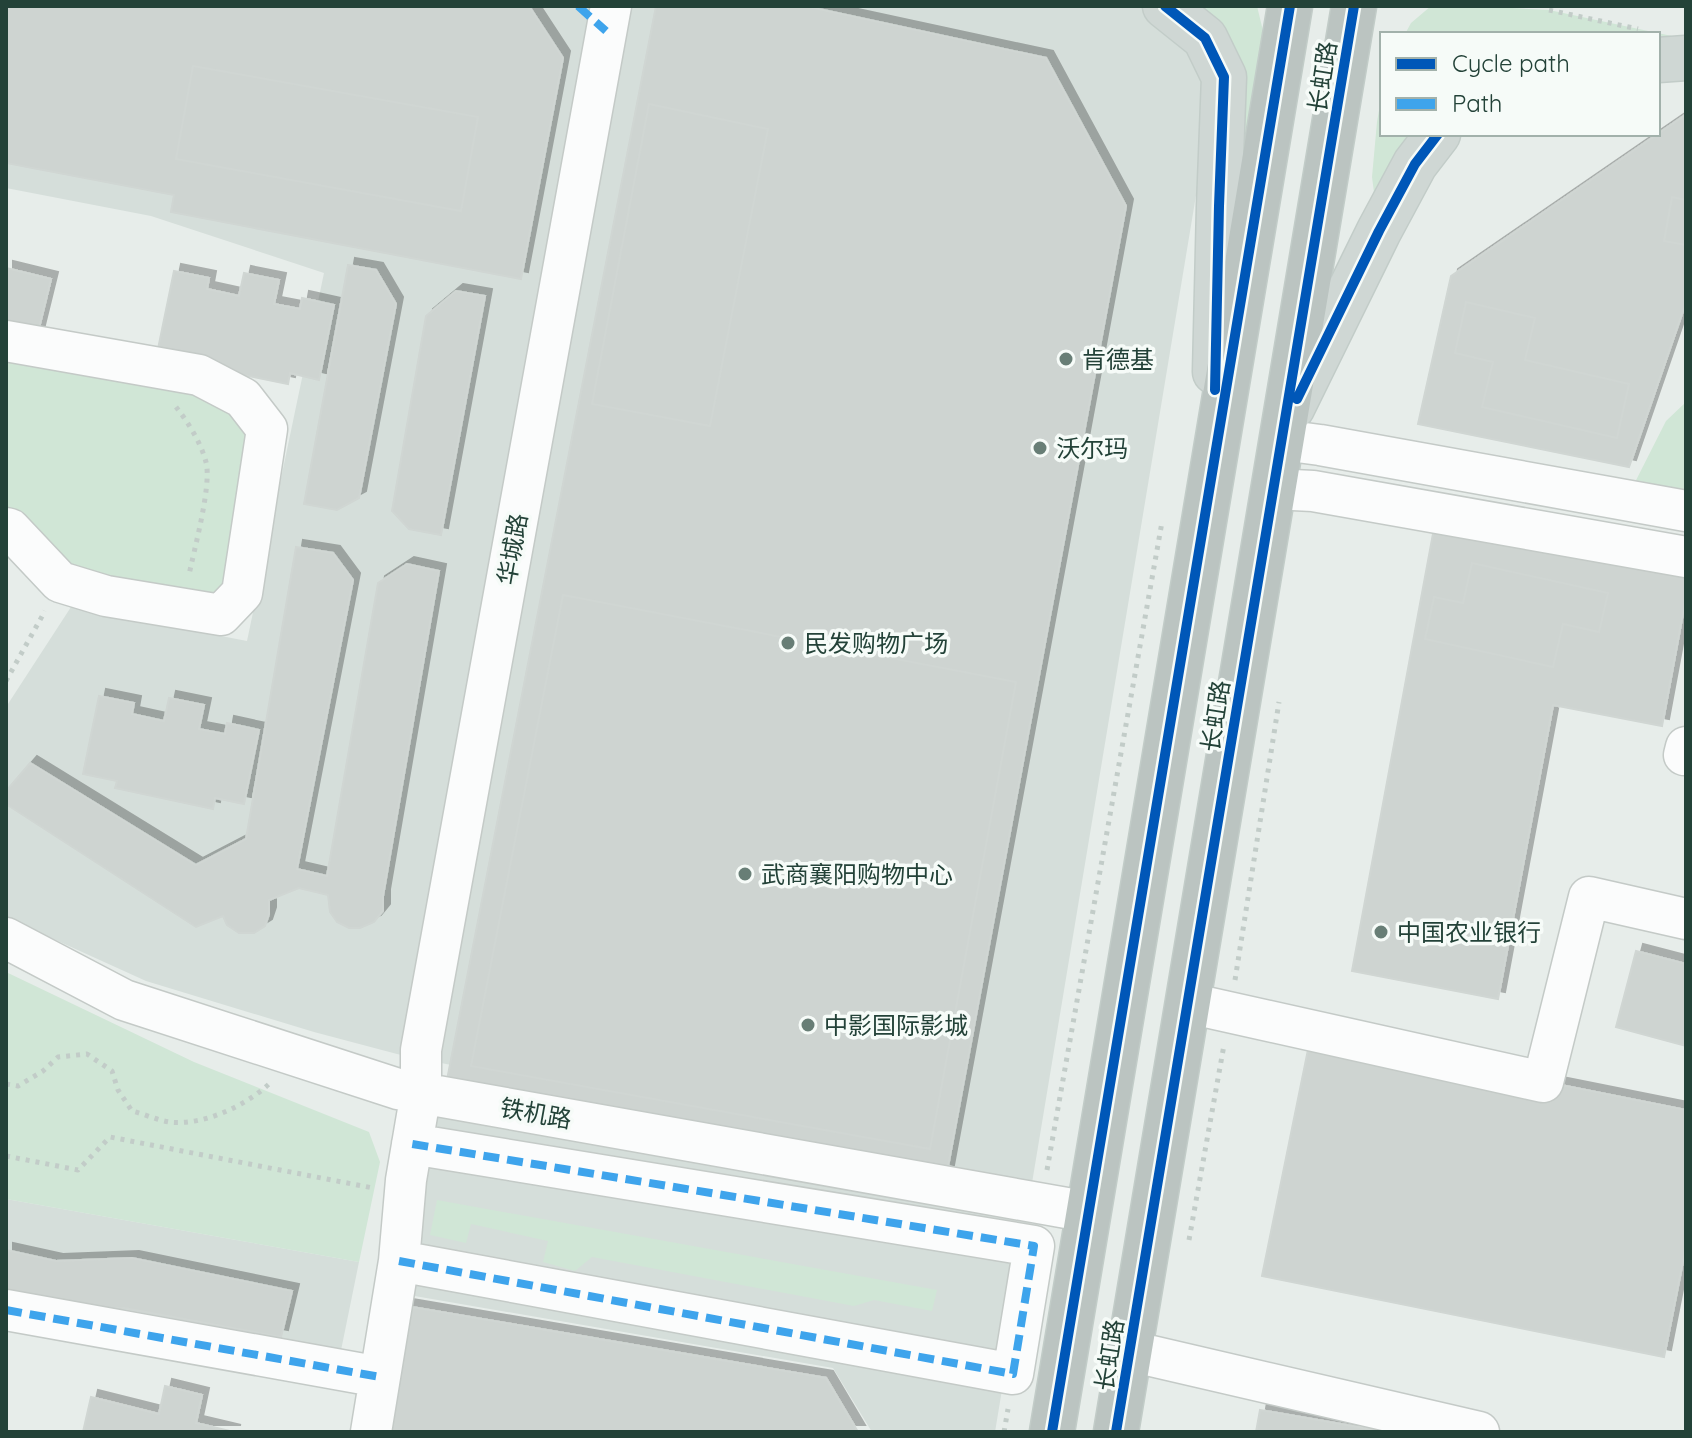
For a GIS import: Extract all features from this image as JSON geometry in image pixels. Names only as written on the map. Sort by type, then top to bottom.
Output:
[{"type":"highway","name":"长虹路","points":[[1052,1432],[1290,6]]},
{"type":"highway","name":"长虹路","points":[[1116,1432],[1354,6]]},
{"type":"highway","points":[[1214,462],[1279,457]]},
{"type":"main road","points":[[1165,6],[1205,38],[1224,77],[1214,462]]},
{"type":"main road","points":[[1660,48],[1686,58]]},
{"type":"main road","points":[[1279,457],[1379,231],[1415,164],[1436,136]]},
{"type":"street","name":"华城路","points":[[371,1432],[399,1261],[405,1194],[421,1092],[421,1050],[524,541],[598,14]]},
{"type":"street","points":[[6,341],[199,375],[243,398],[267,429],[242,593],[221,615],[106,596],[60,582],[6,528]]},
{"type":"street","points":[[1686,511],[1320,445],[1279,457],[1313,491],[1686,557]]},
{"type":"street","points":[[1686,747],[1686,755]]},
{"type":"street","points":[[1188,1003],[1543,1082],[1589,897],[1686,919]]},
{"type":"street","name":"铁机路","points":[[6,938],[124,1000],[398,1089],[1089,1212]]},
{"type":"street","points":[[399,1261],[1013,1374],[1034,1246],[412,1144]]},
{"type":"street","points":[[6,1310],[380,1377]]},
{"type":"street","points":[[1130,1351],[1479,1432]]},
{"type":"path","points":[[1549,10],[1614,32]]},
{"type":"path","points":[[171,401],[185,418],[207,464],[205,496],[182,609]]},
{"type":"path","points":[[1041,1203],[1163,518]]},
{"type":"path","points":[[6,681],[60,582]]},
{"type":"path","points":[[1187,1252],[1230,1012],[1280,696]]},
{"type":"path","points":[[6,1084],[18,1086],[43,1071],[58,1057],[87,1054],[112,1071],[118,1090],[132,1111],[169,1122],[194,1121],[228,1111],[254,1098],[300,1057]]},
{"type":"path","points":[[6,1156],[78,1170],[110,1137],[405,1194]]},
{"type":"shaded area","points":[[6,6],[1146,6],[1182,23],[1212,99],[1032,1183],[397,1054],[146,981],[6,916],[6,707],[71,607],[247,641],[324,273],[151,216],[6,188]]},
{"type":"shaded area","points":[[433,1104],[1031,1215],[995,1432],[872,1432],[833,1368],[403,1294]]},
{"type":"shaded area","points":[[6,1199],[359,1262],[337,1370],[6,1310]]},
{"type":"green space","points":[[1165,6],[1257,6],[1264,35],[1215,388],[1224,77]]},
{"type":"green space","points":[[1431,6],[1475,6],[1549,10],[1653,32],[1406,32],[1411,23]]},
{"type":"green space","points":[[1660,33],[1686,39],[1660,58]]},
{"type":"green space","points":[[1380,105],[1380,136],[1437,136],[1379,231],[1372,177]]},
{"type":"green space","points":[[6,341],[199,375],[267,429],[221,615],[106,596],[6,528]]},
{"type":"green space","points":[[1686,402],[1686,511],[1626,500],[1666,421]]},
{"type":"green space","points":[[6,972],[194,1062],[369,1132],[380,1162],[359,1262],[6,1199]]},
{"type":"green space","points":[[437,1200],[937,1290],[932,1311],[874,1300],[854,1306],[592,1257],[575,1271],[543,1262],[548,1241],[471,1224],[466,1243],[430,1235]]},
{"type":"building","points":[[6,6],[529,6],[563,58],[521,279],[171,212],[174,195],[6,163]]},
{"type":"building","name":"民发购物广场","points":[[656,6],[805,6],[1046,58],[1126,206],[947,1172],[447,1080]]},
{"type":"building","points":[[193,66],[478,117],[461,211],[176,159]]},
{"type":"building","points":[[649,104],[768,129],[710,426],[592,404]]},
{"type":"building","points":[[1686,117],[1686,302],[1629,467],[1418,424],[1451,276],[1655,136],[1660,136],[1660,132]]},
{"type":"building","points":[[1672,197],[1686,200],[1686,245],[1664,241]]},
{"type":"building","points":[[348,265],[376,270],[396,304],[359,498],[337,510],[304,504]]},
{"type":"building","points":[[6,268],[51,279],[37,336],[6,329]]},
{"type":"building","points":[[174,271],[209,278],[207,289],[239,296],[244,273],[279,280],[274,304],[300,309],[302,298],[334,305],[319,380],[290,373],[288,384],[190,364],[158,349]]},
{"type":"building","points":[[456,291],[485,296],[441,535],[409,529],[392,511],[426,316]]},
{"type":"building","points":[[1466,302],[1535,318],[1525,360],[1629,384],[1617,438],[1482,407],[1493,362],[1455,353]]},
{"type":"building","points":[[1435,523],[1686,570],[1686,597],[1662,726],[1553,705],[1498,999],[1352,971]]},
{"type":"building","points":[[296,547],[333,553],[353,580],[297,869],[327,876],[378,583],[407,564],[439,571],[383,896],[383,911],[374,922],[360,928],[349,928],[337,922],[330,912],[328,895],[299,888],[269,900],[265,926],[254,933],[239,933],[227,925],[223,916],[196,927],[6,804],[6,791],[30,763],[196,865],[246,839]]},
{"type":"building","points":[[1472,563],[1608,593],[1599,632],[1563,624],[1553,667],[1425,639],[1434,597],[1463,603]]},
{"type":"building","name":"武商襄阳购物中心","points":[[563,595],[1016,682],[930,1149],[471,1066]]},
{"type":"building","points":[[99,696],[134,703],[132,714],[164,721],[169,698],[204,705],[199,729],[225,734],[227,723],[259,730],[244,804],[215,798],[213,809],[115,788],[117,781],[83,774]]},
{"type":"building","points":[[1636,951],[1686,964],[1686,1046],[1616,1027]]},
{"type":"building","points":[[1311,1035],[1686,1110],[1686,1246],[1664,1357],[1262,1276]]},
{"type":"building","points":[[6,1250],[56,1261],[132,1258],[292,1291],[281,1337],[124,1308],[48,1310],[6,1295]]},
{"type":"building","points":[[400,1305],[826,1378],[858,1432],[379,1432]]},
{"type":"building","points":[[165,1386],[202,1395],[196,1423],[234,1432],[83,1432],[91,1397],[159,1414]]},
{"type":"building","points":[[1260,1410],[1387,1432],[1256,1432]]},
{"type":"marked path","points":[[578,6],[606,31]]},
{"type":"marked path","points":[[399,1261],[1013,1374],[1034,1246],[412,1144]]},
{"type":"marked path","points":[[6,1310],[380,1377]]},
{"type":"cycle path","points":[[1165,6],[1205,38],[1224,77],[1215,390]]},
{"type":"cycle path","points":[[1052,1432],[1290,6]]},
{"type":"cycle path","points":[[1116,1432],[1354,6]]},
{"type":"cycle path","points":[[1297,399],[1379,231],[1415,164],[1436,136]]},
{"type":"place","name":"肯德基","points":[[1066,359]]},
{"type":"place","name":"沃尔玛","points":[[1040,448]]},
{"type":"place","name":"民发购物广场","points":[[788,643]]},
{"type":"place","name":"武商襄阳购物中心","points":[[745,874]]},
{"type":"place","name":"中国农业银行","points":[[1381,932]]},
{"type":"place","name":"中影国际影城","points":[[808,1025]]}]
